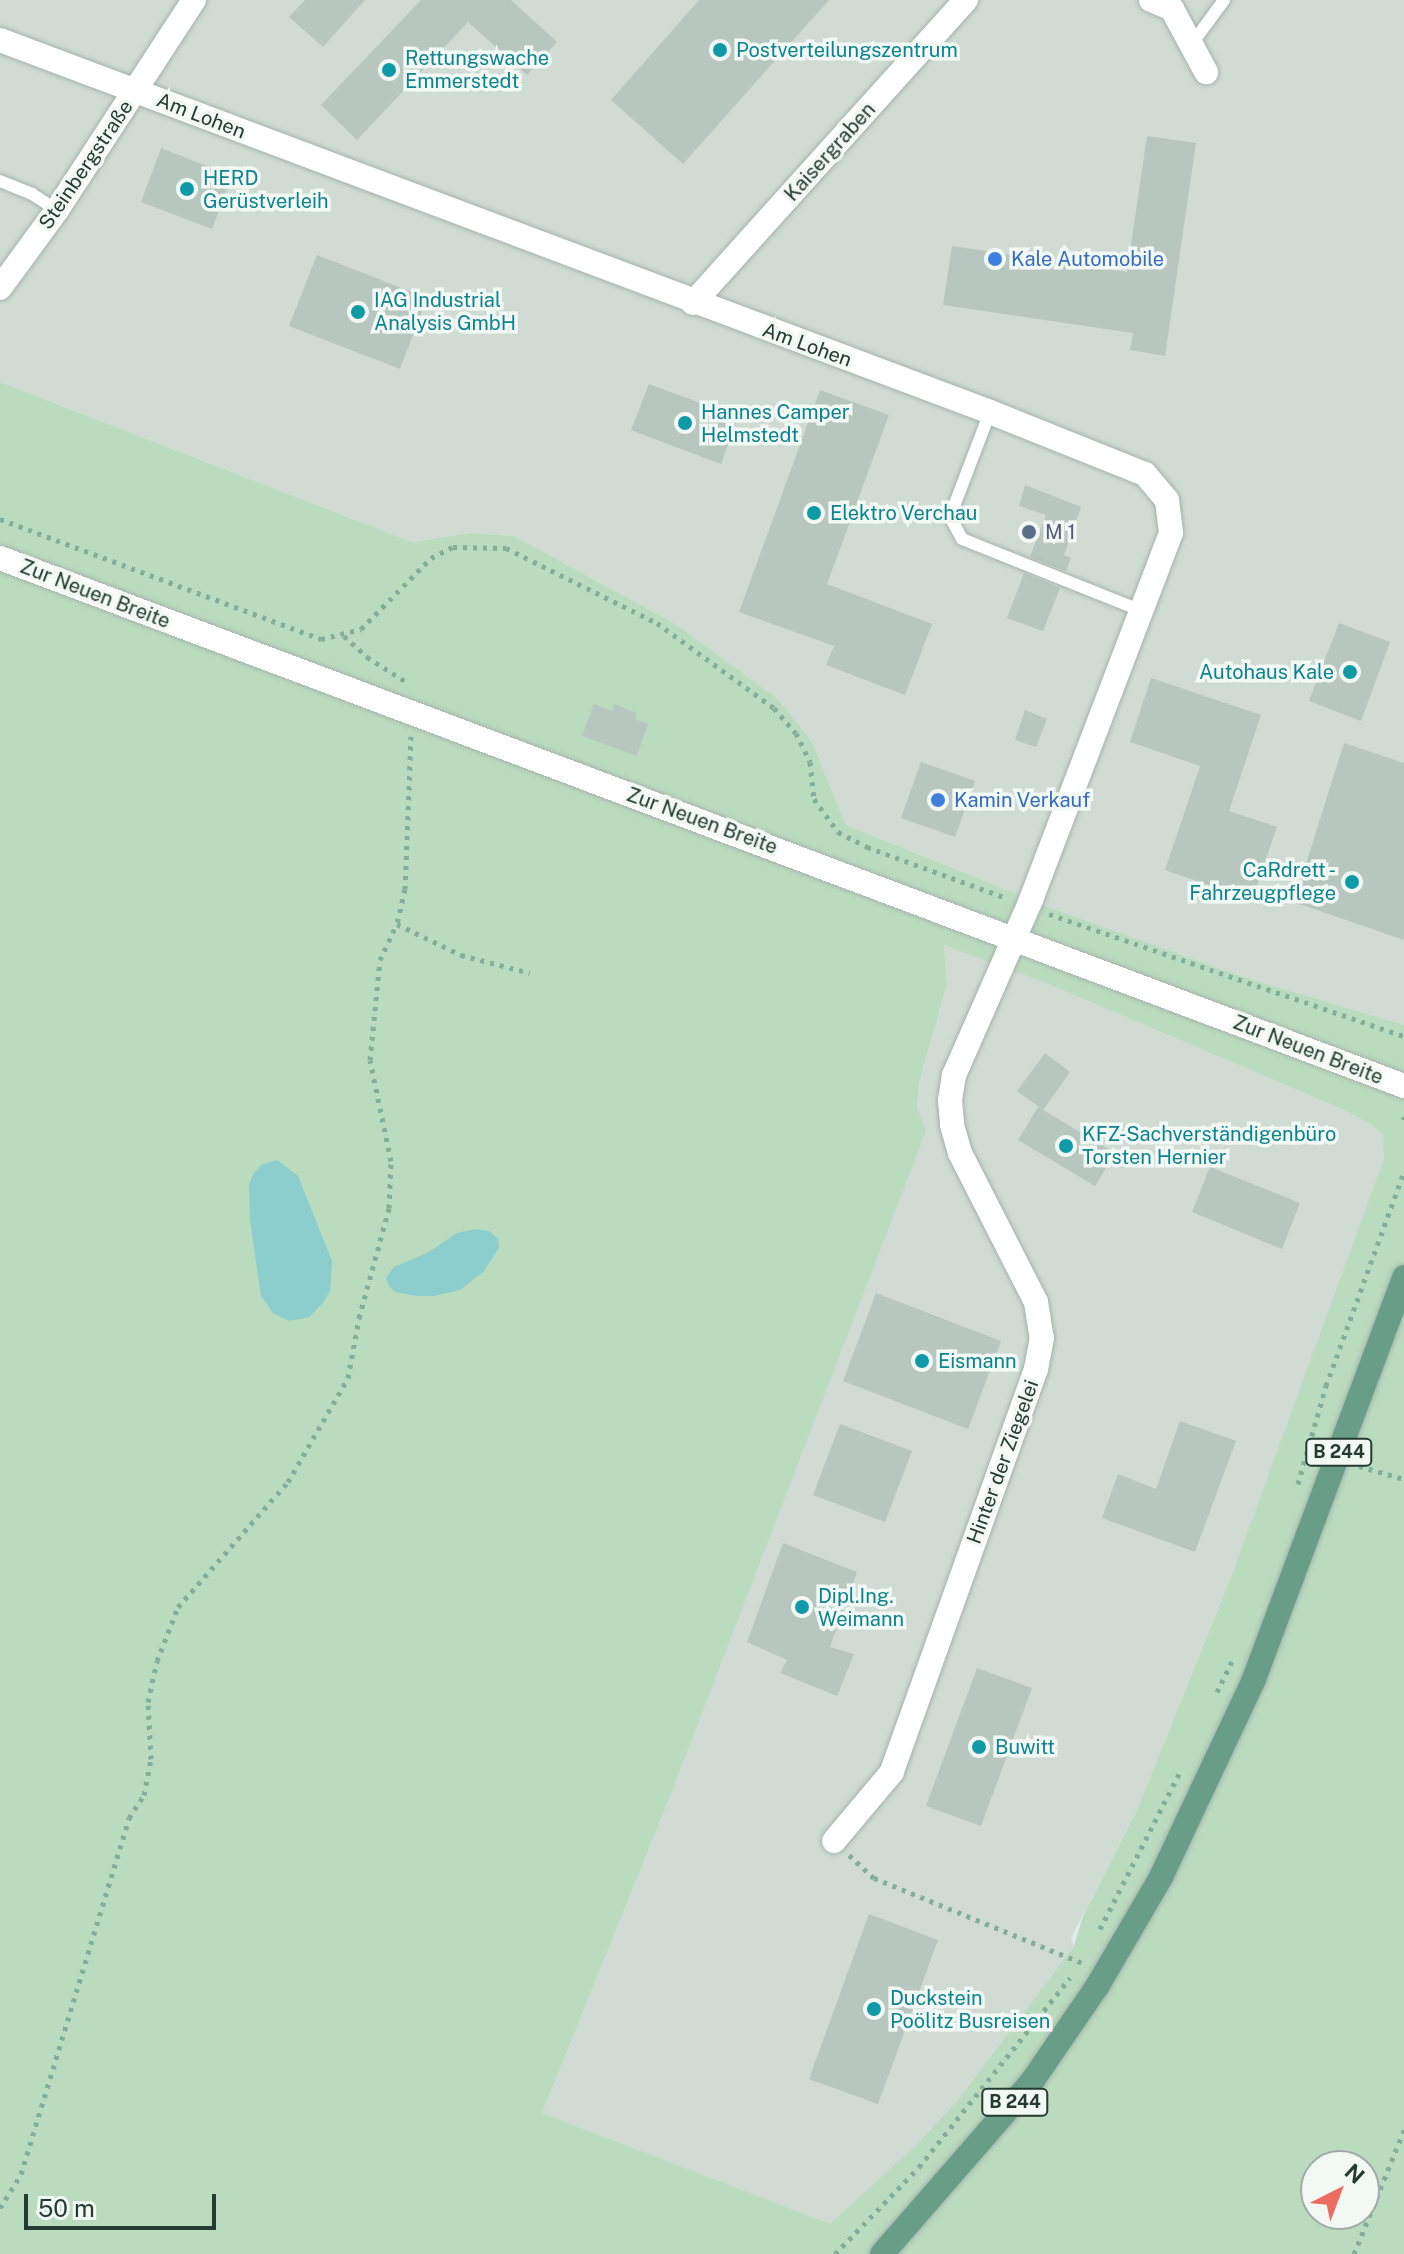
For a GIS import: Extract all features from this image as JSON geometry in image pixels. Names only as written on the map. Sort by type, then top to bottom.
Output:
[{"type":"main road","name":"B 244","points":[[882,2254],[1033,2080],[1135,1924],[1198,1805],[1254,1679],[1404,1277]]},
{"type":"street","name":"Steinbergstraße","points":[[0,288],[57,210],[194,0]]},
{"type":"street","name":"Kaisergraben","points":[[693,303],[966,0]]},
{"type":"street","points":[[1151,0],[1172,9],[1206,72]]},
{"type":"street","name":"Am Lohen","points":[[0,40],[693,303],[990,412],[1145,474],[1167,500],[1171,533],[1014,938]]},
{"type":"street","name":"Zur Neuen Breite","points":[[0,558],[1404,1086]]},
{"type":"street","name":"Hinter der Ziegelei","points":[[834,1841],[892,1772],[1036,1369],[1042,1338],[1036,1302],[960,1153],[952,1125],[950,1100],[954,1075],[1014,938]]},
{"type":"lane","points":[[1191,45],[1224,0]]},
{"type":"lane","points":[[0,181],[32,194],[57,210]]},
{"type":"lane","points":[[990,412],[950,517],[962,539],[1142,611]]},
{"type":"path","points":[[0,519],[321,639],[344,636],[377,617],[431,558],[453,547],[506,548],[657,623],[774,708],[796,733],[810,762],[814,799],[838,832],[867,847],[1028,907],[1404,1036]]},
{"type":"path","points":[[0,2208],[21,2174],[125,1830],[144,1795],[151,1759],[148,1702],[157,1661],[178,1607],[288,1482],[348,1378],[359,1318],[389,1208],[391,1161],[370,1060],[380,960],[397,924],[405,889],[414,698],[408,683],[367,657],[344,636]]},
{"type":"path","points":[[397,924],[461,955],[530,973]]},
{"type":"path","points":[[1404,1116],[1404,1125]]},
{"type":"path","points":[[1295,1494],[1326,1386],[1404,1172]]},
{"type":"path","points":[[1337,1459],[1404,1479]]},
{"type":"path","points":[[1214,1700],[1234,1657]]},
{"type":"path","points":[[1095,1937],[1188,1758]]},
{"type":"path","points":[[834,1841],[874,1878],[1082,1963]]},
{"type":"path","points":[[835,2254],[919,2167],[1082,1963],[1089,1950]]},
{"type":"path","points":[[1354,2254],[1404,2130]]},
{"type":"shaded area","points":[[0,0],[1404,0],[1404,1025],[1241,976],[1056,910],[846,825],[812,742],[778,699],[677,625],[514,536],[470,533],[412,542],[0,382]]},
{"type":"shaded area","points":[[944,944],[1048,984],[1342,1109],[1372,1125],[1383,1136],[1385,1159],[1231,1577],[1137,1810],[1071,1938],[1074,1946],[957,2101],[917,2144],[830,2225],[542,2113],[665,1809],[917,1108],[919,1082],[947,984]]},
{"type":"green space","points":[[0,382],[412,542],[470,533],[514,536],[677,625],[778,699],[812,742],[846,825],[1056,910],[1241,976],[1404,1025],[1404,2254],[0,2254]],"holes":[[[944,945],[1048,984],[1342,1109],[1372,1125],[1383,1136],[1384,1159],[1231,1577],[1137,1810],[1083,1916],[1074,1946],[957,2101],[917,2144],[830,2224],[542,2113],[665,1809],[926,1131],[917,1108],[919,1082],[947,984]]]},
{"type":"water","points":[[277,1160],[298,1176],[332,1261],[330,1291],[323,1303],[309,1317],[290,1321],[274,1314],[261,1296],[250,1220],[249,1185],[253,1174],[261,1165]]},
{"type":"water","points":[[476,1229],[489,1231],[498,1239],[499,1248],[484,1271],[460,1290],[434,1296],[416,1296],[395,1292],[389,1286],[386,1278],[394,1267],[427,1253],[457,1233]]},
{"type":"building","points":[[305,0],[365,0],[323,47],[289,17]]},
{"type":"building","name":"Rettungswache Emmerstedt","points":[[421,0],[511,0],[557,42],[527,75],[468,22],[357,140],[321,105]]},
{"type":"building","name":"Postverteilungszentrum","points":[[699,0],[829,0],[683,164],[611,100]]},
{"type":"building","name":"Kale Automobile","points":[[1147,136],[1196,143],[1165,356],[1130,350],[1133,333],[943,305],[952,246],[1127,272]]},
{"type":"building","name":"HERD Gerüstverleih","points":[[161,148],[232,176],[212,229],[141,202]]},
{"type":"building","name":"IAG Industrial Analysis GmbH","points":[[317,255],[427,298],[400,369],[289,326]]},
{"type":"building","name":"Hannes Camper Helmstedt","points":[[649,384],[738,417],[721,464],[631,430]]},
{"type":"building","name":"Elektro Verchau","points":[[820,390],[889,415],[827,584],[932,624],[905,695],[826,665],[834,646],[739,612]]},
{"type":"building","points":[[1025,485],[1081,507],[1064,555],[1071,558],[1066,571],[1030,557],[1046,515],[1019,506]]},
{"type":"building","points":[[1024,573],[1060,588],[1043,631],[1007,618]]},
{"type":"building","name":"Autohaus Kale","points":[[1339,623],[1390,642],[1361,721],[1309,701]]},
{"type":"building","points":[[1151,678],[1261,715],[1229,811],[1277,827],[1252,900],[1165,870],[1200,766],[1130,742]]},
{"type":"building","points":[[594,704],[612,711],[614,704],[637,713],[635,719],[648,724],[637,756],[582,736]]},
{"type":"building","points":[[1025,710],[1047,719],[1036,747],[1015,740]]},
{"type":"building","points":[[1344,743],[1404,763],[1404,940],[1294,902]]},
{"type":"building","name":"Kamin Verkauf","points":[[921,762],[975,781],[955,837],[901,818]]},
{"type":"building","points":[[1045,1053],[1070,1072],[1043,1110],[1017,1091]]},
{"type":"building","name":"KFZ-Sachverständigenbüro Torsten Hernier","points":[[1038,1107],[1115,1153],[1095,1186],[1018,1140]]},
{"type":"building","points":[[1210,1167],[1300,1203],[1282,1249],[1192,1212]]},
{"type":"building","name":"Eismann","points":[[876,1293],[1001,1341],[968,1429],[843,1381]]},
{"type":"building","points":[[1180,1421],[1236,1441],[1195,1552],[1102,1518],[1118,1474],[1156,1489]]},
{"type":"building","points":[[840,1424],[912,1451],[885,1522],[813,1495]]},
{"type":"building","name":"Dipl.Ing. Weimann","points":[[783,1543],[857,1572],[830,1647],[854,1654],[837,1696],[780,1673],[787,1660],[747,1642]]},
{"type":"building","name":"Buwitt","points":[[977,1668],[1032,1688],[981,1826],[926,1806]]},
{"type":"building","name":"Duckstein Poölitz Busreisen","points":[[869,1914],[938,1940],[878,2104],[809,2079]]},
{"type":"place","name":"Postverteilungszentrum","points":[[720,50]]},
{"type":"place","name":"Rettungswache Emmerstedt","points":[[389,70]]},
{"type":"place","name":"HERD Gerüstverleih","points":[[187,189]]},
{"type":"place","name":"Kale Automobile","points":[[995,259]]},
{"type":"place","name":"IAG Industrial Analysis GmbH","points":[[358,312]]},
{"type":"place","name":"Hannes Camper Helmstedt","points":[[685,423]]},
{"type":"place","name":"Elektro Verchau","points":[[814,513]]},
{"type":"place","name":"M 1","points":[[1029,532]]},
{"type":"place","name":"Autohaus Kale","points":[[1350,672]]},
{"type":"place","name":"Kamin Verkauf","points":[[938,800]]},
{"type":"place","name":"CaRdrett - Fahrzeugpflege","points":[[1352,882]]},
{"type":"place","name":"KFZ-Sachverständigenbüro Torsten Hernier","points":[[1066,1146]]},
{"type":"place","name":"Eismann","points":[[922,1361]]},
{"type":"place","name":"Dipl.Ing. Weimann","points":[[802,1607]]},
{"type":"place","name":"Buwitt","points":[[979,1747]]},
{"type":"place","name":"Duckstein Poölitz Busreisen","points":[[874,2009]]}]
